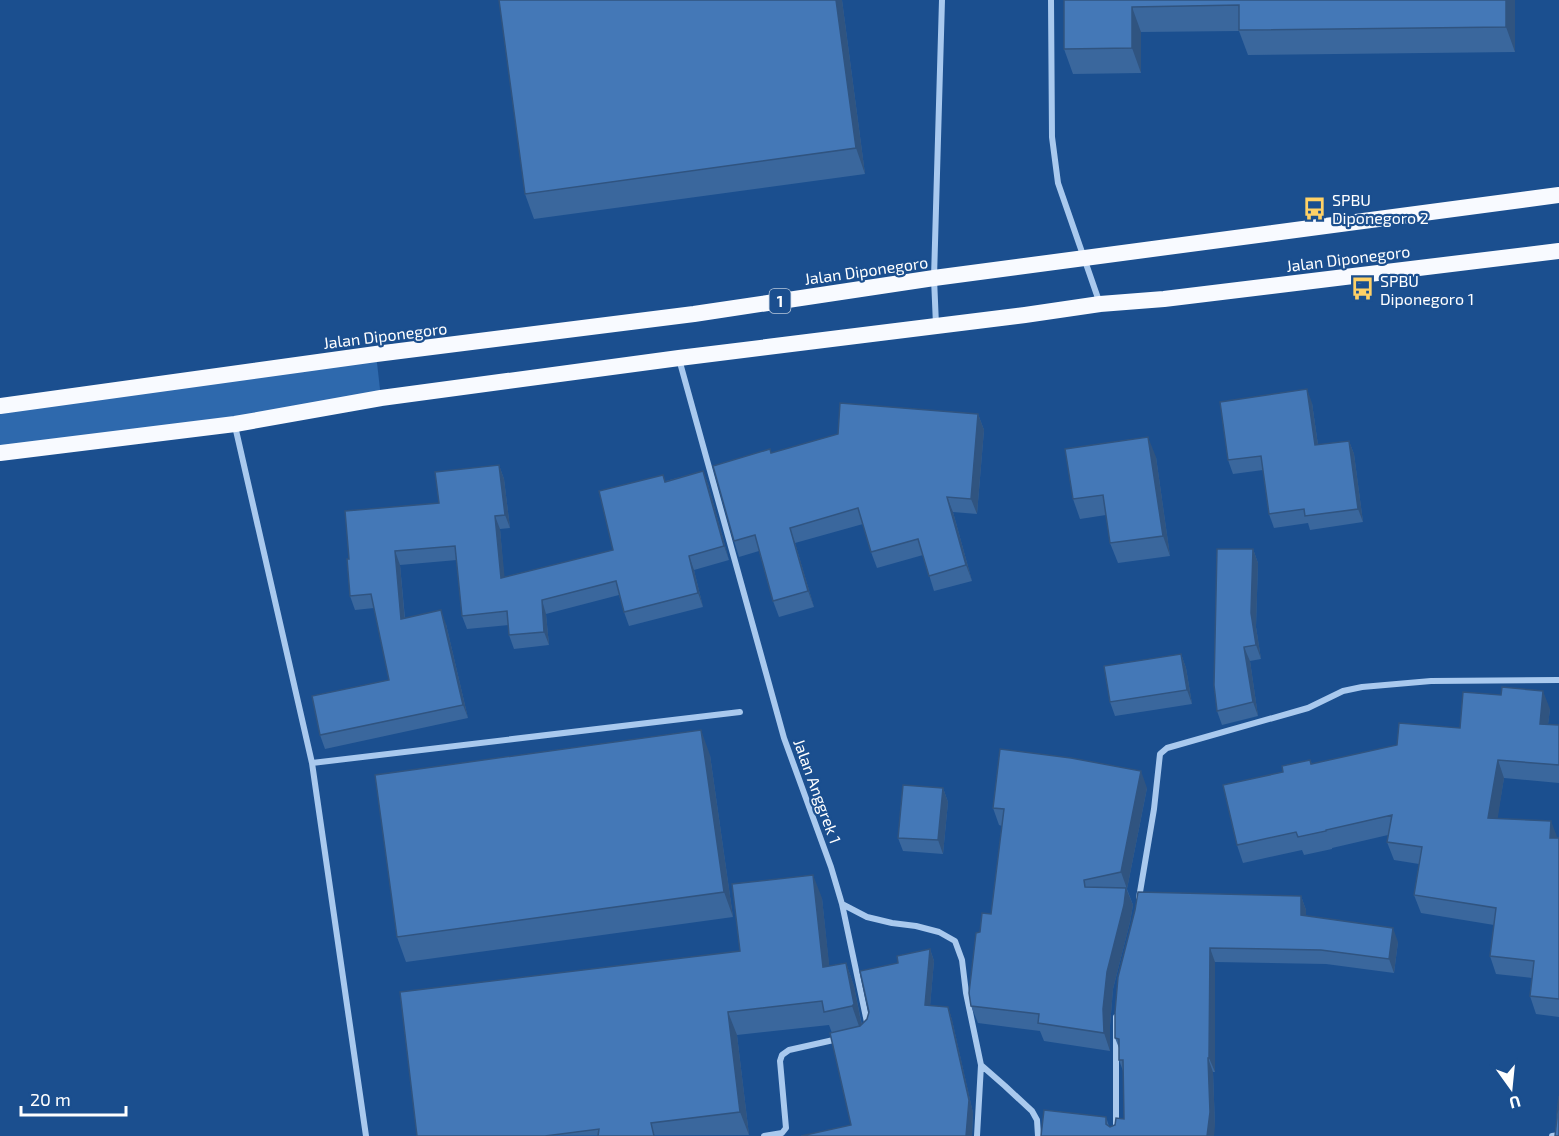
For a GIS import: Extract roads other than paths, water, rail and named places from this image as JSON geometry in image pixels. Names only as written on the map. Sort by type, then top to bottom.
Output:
[{"type":"highway","name":"Jalan Diponegoro","points":[[0,406],[376,354],[694,315],[934,278],[1559,195]]},
{"type":"highway","name":"Jalan Diponegoro","points":[[0,453],[235,424],[381,398],[679,358],[1100,304],[1559,251]]},
{"type":"street","points":[[936,326],[934,278],[942,0]]},
{"type":"street","points":[[1051,0],[1052,137],[1058,183],[1100,304]]},
{"type":"street","name":"Jalan Anggrek 1","points":[[679,358],[784,738],[842,903],[868,1026],[863,1034]]},
{"type":"street","points":[[235,424],[312,763],[366,1136]]},
{"type":"street","points":[[1139,900],[1154,809],[1160,754],[1167,748],[1308,708],[1343,691],[1362,687],[1431,681],[1559,680]]},
{"type":"street","points":[[312,763],[740,712]]},
{"type":"street","points":[[842,903],[867,917],[939,932],[954,941],[962,960],[966,993],[981,1065],[976,1136]]},
{"type":"street","points":[[1116,1136],[1115,1026],[1117,1008]]},
{"type":"street","points":[[764,1136],[782,1133],[786,1128],[780,1061],[782,1055],[789,1050],[842,1038]]},
{"type":"street","points":[[981,1065],[1032,1112],[1037,1120],[1038,1136]]},
{"type":"street","points":[[1552,1136],[1559,1135]]},
{"type":"place","name":"SPBU Diponegoro 2","points":[[1314,208]]},
{"type":"place","name":"SPBU Diponegoro 1","points":[[1362,289]]}]
